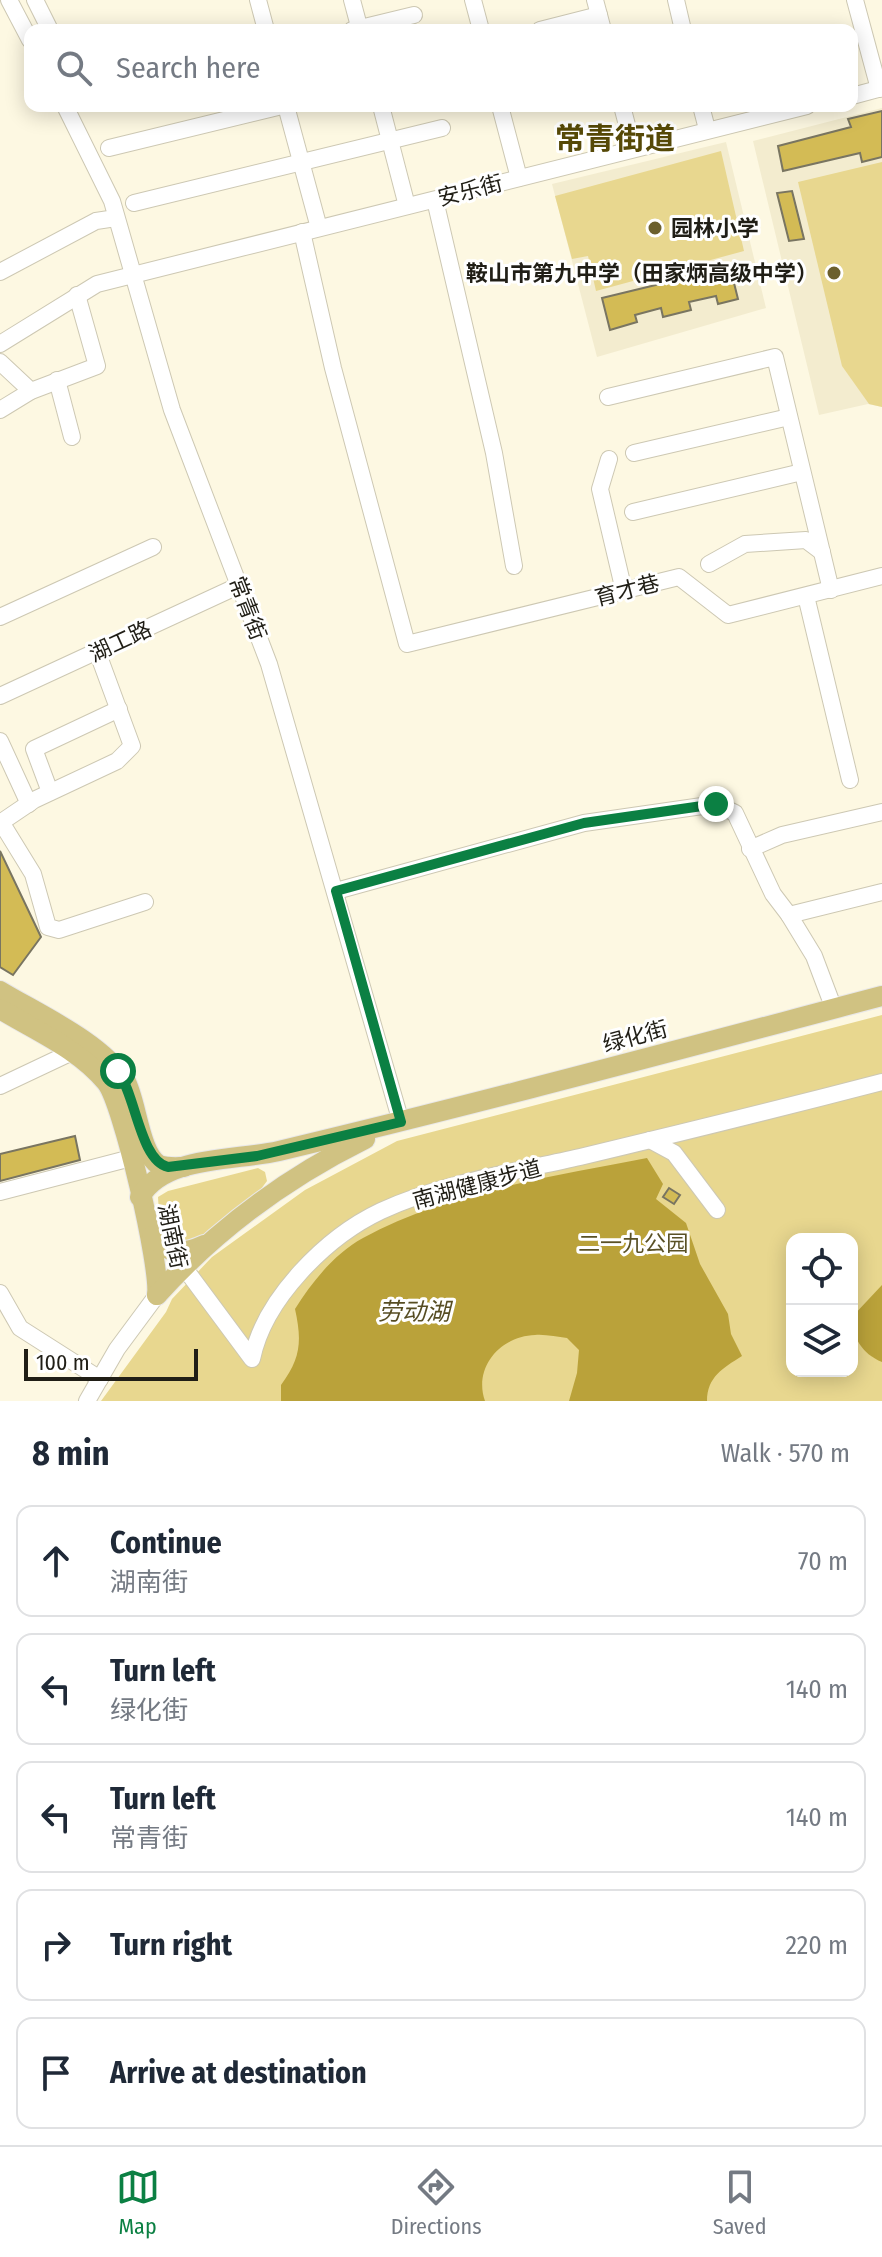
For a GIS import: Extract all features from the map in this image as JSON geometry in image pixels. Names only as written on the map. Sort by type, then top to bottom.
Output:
[{"type":"main road","points":[[0,991],[106,1058],[131,1092],[146,1148],[152,1158],[159,1165],[184,1167]]},
{"type":"main road","name":"绿化街","points":[[140,1197],[154,1180],[184,1167],[257,1156],[401,1122],[882,996]]},
{"type":"main road","name":"湖南街","points":[[0,1009],[84,1059],[112,1090],[152,1236],[158,1268],[157,1295]]},
{"type":"main road","name":"绿化街","points":[[157,1295],[183,1266],[272,1193],[322,1159],[401,1122]]},
{"type":"main road","points":[[257,1156],[271,1163],[280,1177],[272,1193]]},
{"type":"main road","points":[[152,1236],[163,1248],[174,1253],[188,1252],[209,1244]]},
{"type":"street","points":[[9,0],[24,29]]},
{"type":"street","points":[[35,0],[47,24]]},
{"type":"street","points":[[258,0],[264,24]]},
{"type":"street","points":[[352,0],[357,24]]},
{"type":"street","points":[[473,0],[479,24]]},
{"type":"street","points":[[676,0],[682,24]]},
{"type":"street","points":[[855,0],[880,89],[858,94]]},
{"type":"street","points":[[378,24],[414,15]]},
{"type":"street","points":[[564,24],[599,15]]},
{"type":"street","name":"常青街","points":[[68,112],[112,201],[172,410],[269,664],[401,1122]]},
{"type":"street","points":[[109,148],[259,112]]},
{"type":"street","points":[[286,112],[301,162],[310,230]]},
{"type":"street","points":[[383,112],[407,206]]},
{"type":"street","points":[[502,112],[519,178]]},
{"type":"street","points":[[624,112],[633,148]]},
{"type":"street","points":[[703,112],[707,129]]},
{"type":"street","name":"安乐街","points":[[0,344],[97,284],[781,112]]},
{"type":"street","points":[[134,203],[442,128]]},
{"type":"street","points":[[435,200],[494,453],[514,566]]},
{"type":"street","points":[[0,272],[96,221],[116,218]]},
{"type":"street","name":"育才巷","points":[[310,230],[333,368],[407,644],[679,577],[728,615],[882,576]]},
{"type":"street","points":[[0,410],[31,391],[97,366],[77,295]]},
{"type":"street","points":[[608,397],[775,357],[831,590]]},
{"type":"street","points":[[0,362],[31,391]]},
{"type":"street","points":[[57,380],[72,437]]},
{"type":"street","points":[[634,453],[789,417]]},
{"type":"street","points":[[609,459],[600,489],[624,591]]},
{"type":"street","points":[[633,512],[802,472]]},
{"type":"street","points":[[709,564],[745,544],[806,540],[822,552]]},
{"type":"street","points":[[0,617],[153,547]]},
{"type":"street","name":"湖工路","points":[[0,696],[240,585]]},
{"type":"street","points":[[806,596],[850,780]]},
{"type":"street","points":[[97,651],[132,746],[117,761],[50,792],[1,822],[33,874],[48,927],[59,930],[145,902]]},
{"type":"street","points":[[50,792],[34,749],[119,709]]},
{"type":"street","points":[[1,746],[29,804]]},
{"type":"street","points":[[336,891],[584,823],[716,804],[735,813],[773,894],[814,956],[834,1009]]},
{"type":"street","points":[[750,849],[782,835],[882,812]]},
{"type":"street","points":[[789,915],[882,892]]},
{"type":"street","points":[[0,1086],[72,1052]]},
{"type":"street","name":"南湖健康步道","points":[[183,1266],[252,1359],[255,1343],[281,1297],[338,1238],[380,1212],[471,1182],[882,1082]]},
{"type":"street","points":[[650,1140],[674,1153],[717,1210]]},
{"type":"street","points":[[0,1192],[131,1158]]},
{"type":"street","points":[[0,1293],[20,1328],[100,1379]]},
{"type":"street","name":"绿化街","points":[[87,1401],[157,1295]]},
{"type":"shaded area","name":"鞍山市第九中学（田家炳高级中学）","points":[[882,108],[882,407],[868,404],[819,415],[753,141]]},
{"type":"shaded area","name":"园林小学","points":[[726,142],[766,308],[597,357],[552,184]]},
{"type":"green space","points":[[721,151],[744,251],[596,291],[588,256],[572,259],[555,196]]},
{"type":"green space","points":[[882,162],[882,407],[869,404],[842,366],[798,182]]},
{"type":"green space","name":"二一九公园","points":[[882,1015],[882,1401],[101,1401],[166,1312],[172,1299],[212,1257],[305,1190],[397,1141]]},
{"type":"green space","points":[[258,1168],[265,1172],[267,1181],[261,1189],[197,1240],[174,1241],[160,1230],[158,1197],[168,1191]]},
{"type":"water","name":"劳动湖","points":[[647,1158],[663,1184],[656,1199],[686,1223],[700,1264],[728,1314],[731,1334],[742,1356],[713,1379],[707,1401],[569,1401],[577,1373],[579,1350],[567,1338],[539,1335],[511,1341],[493,1356],[483,1376],[485,1401],[281,1401],[281,1385],[293,1366],[298,1349],[295,1309],[324,1269],[352,1245],[396,1222],[465,1197]]},
{"type":"water","points":[[882,1285],[882,1362],[860,1344],[858,1311]]},
{"type":"building","points":[[882,111],[882,157],[862,162],[860,153],[783,171],[778,146],[851,127],[848,119]]},
{"type":"building","points":[[792,191],[804,239],[789,241],[777,193]]},
{"type":"building","points":[[730,267],[738,299],[718,304],[716,296],[689,302],[691,310],[663,317],[661,308],[635,315],[637,322],[610,330],[602,298]]},
{"type":"building","points":[[0,851],[41,937],[13,975],[0,967]]},
{"type":"building","points":[[75,1136],[80,1160],[0,1181],[0,1154]]},
{"type":"building","points":[[669,1188],[680,1195],[674,1204],[663,1197]]},
{"type":"place","name":"园林小学","points":[[655,228]]},
{"type":"place","name":"鞍山市第九中学（田家炳高级中学）","points":[[834,273]]},
{"type":"district","name":"常青街道","points":[[615,139]]},
{"type":"route","points":[[118,1071],[131,1092],[146,1148],[159,1165],[168,1167],[257,1156],[401,1122],[336,891],[584,823],[716,804]]}]
